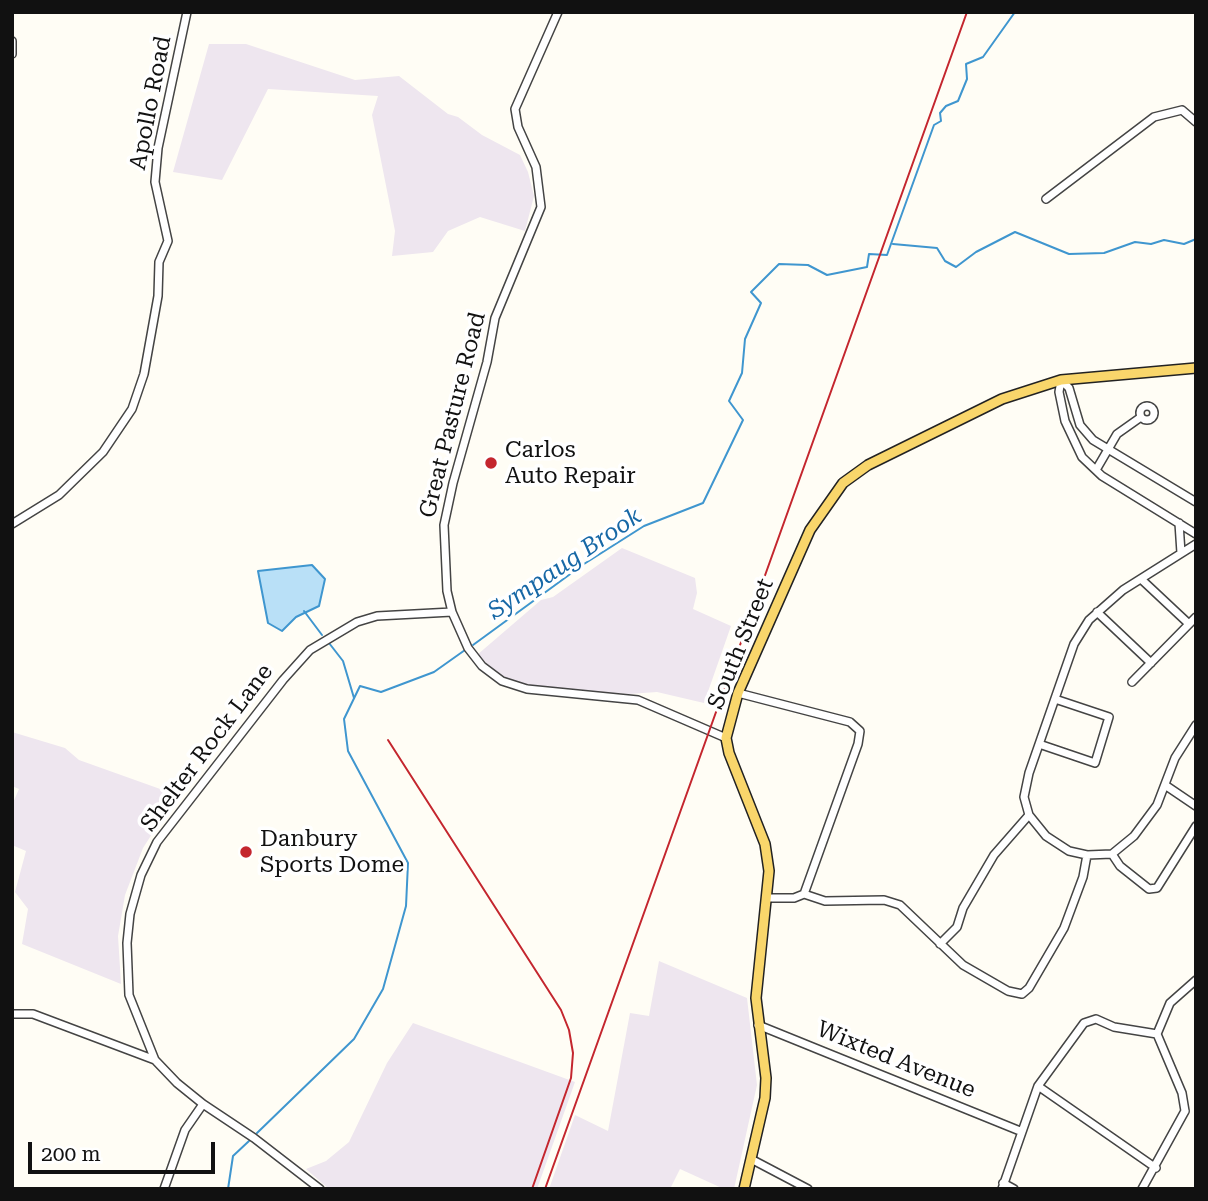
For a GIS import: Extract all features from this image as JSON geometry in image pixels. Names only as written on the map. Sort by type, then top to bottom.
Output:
[{"type":"main road","name":"South Street","points":[[744,1189],[762,1119],[766,1078],[758,1025],[758,973],[769,898],[765,845],[729,753],[726,738],[738,693],[810,530],[843,484],[868,465],[1002,399],[1061,380],[1196,368]]},
{"type":"street","name":"Apollo Road","points":[[12,524],[59,495],[103,452],[132,409],[144,374],[158,296],[159,262],[168,241],[155,181],[158,148],[187,12]]},
{"type":"street","name":"Great Pasture Road","points":[[558,12],[515,109],[517,127],[536,167],[541,207],[495,318],[487,362],[444,525],[445,582],[452,612],[468,648],[482,666],[502,681],[527,689],[638,701],[726,738]]},
{"type":"street","points":[[12,41],[12,54]]},
{"type":"street","points":[[1046,199],[1154,117],[1182,110],[1196,122]]},
{"type":"street","points":[[1061,380],[1069,388],[1080,425],[1093,440],[1196,502]]},
{"type":"street","points":[[1061,380],[1059,392],[1070,434],[1082,457],[1096,470],[1196,534]]},
{"type":"street","points":[[1096,470],[1117,434],[1141,417]]},
{"type":"street","points":[[1179,523],[1181,553]]},
{"type":"street","points":[[1196,544],[1141,579],[1097,612],[1074,644],[1039,744],[1024,797],[1029,815],[1046,836],[1069,851],[1087,855],[1112,854],[1134,836],[1157,805],[1188,733],[1196,724]]},
{"type":"street","points":[[1141,579],[1189,624]]},
{"type":"street","name":"Shelter Rock Lane","points":[[155,1060],[129,995],[127,954],[130,914],[141,876],[157,842],[283,680],[310,650],[357,622],[377,616],[452,612]]},
{"type":"street","points":[[1097,612],[1151,663]]},
{"type":"street","points":[[1132,682],[1196,617]]},
{"type":"street","points":[[738,693],[850,722],[860,731],[804,894]]},
{"type":"street","points":[[1039,744],[1095,763],[1110,717],[1055,699]]},
{"type":"street","points":[[1165,785],[1196,806]]},
{"type":"street","points":[[940,944],[957,928],[963,908],[994,855],[1029,815]]},
{"type":"street","points":[[1112,854],[1120,866],[1149,889],[1157,888],[1196,826]]},
{"type":"street","points":[[769,898],[794,898],[804,894],[825,901],[884,900],[901,905],[963,965],[1008,991],[1022,994],[1029,988],[1064,929],[1083,877],[1087,855]]},
{"type":"street","points":[[1142,1189],[1156,1168],[1185,1111],[1182,1093],[1157,1034],[1170,1003],[1196,980]]},
{"type":"street","points":[[12,1014],[33,1014],[155,1060],[203,1104],[254,1138],[320,1189]]},
{"type":"street","points":[[1014,1189],[1002,1186],[1038,1086],[1084,1023],[1096,1019],[1114,1027],[1157,1034]]},
{"type":"street","name":"Wixted Avenue","points":[[758,1025],[1020,1131]]},
{"type":"street","points":[[1038,1086],[1156,1168]]},
{"type":"street","points":[[164,1189],[185,1130],[203,1104]]},
{"type":"street","points":[[1185,1111],[1196,1111]]},
{"type":"street","points":[[751,1159],[808,1189]]},
{"type":"shaded area","points":[[209,44],[246,44],[355,80],[399,76],[448,114],[458,117],[482,135],[520,155],[534,196],[525,231],[480,217],[448,231],[433,252],[392,256],[395,231],[372,115],[378,96],[268,89],[222,180],[173,172]]},
{"type":"shaded area","points":[[622,548],[695,578],[697,593],[693,609],[731,626],[704,703],[657,692],[629,694],[529,688],[507,681],[477,655],[541,600],[553,597]]},
{"type":"shaded area","points":[[12,732],[65,748],[79,760],[177,795],[143,848],[125,895],[118,936],[121,984],[22,944],[28,909],[15,892],[26,851],[12,845],[12,805],[19,789],[12,786]]},
{"type":"shaded area","points":[[659,961],[747,998],[757,1085],[734,1189],[724,1189],[680,1169],[670,1189],[549,1189],[575,1115],[608,1131],[630,1013],[649,1016]]},
{"type":"shaded area","points":[[413,1023],[575,1082],[537,1189],[329,1189],[306,1169],[326,1161],[349,1142],[387,1063]]},
{"type":"water","points":[[312,565],[325,579],[319,606],[296,617],[282,631],[268,623],[258,571]]},
{"type":"waterway","name":"Sympaug Brook","points":[[473,645],[584,564],[644,526],[703,503],[743,420],[729,401],[742,373],[745,339],[761,303],[751,292],[779,264],[808,265],[827,275],[867,267],[869,254],[887,255],[934,125],[941,121],[940,113],[946,106],[958,101],[967,79],[966,64],[983,57],[1015,12]]},
{"type":"waterway","points":[[893,244],[937,248],[945,261],[956,267],[976,252],[1015,232],[1069,254],[1104,253],[1135,242],[1151,244],[1164,240],[1184,244],[1196,239]]},
{"type":"waterway","points":[[304,611],[322,635]]},
{"type":"waterway","points":[[329,643],[343,661],[354,698]]},
{"type":"waterway","name":"Sympaug Brook","points":[[257,1133],[354,1039],[383,989],[406,906],[408,863],[348,751],[344,719],[360,686],[381,692],[434,672],[465,650]]},
{"type":"waterway","name":"Sympaug Brook","points":[[228,1189],[233,1156],[249,1141]]},
{"type":"railway","points":[[545,1189],[967,12]]},
{"type":"railway","points":[[388,740],[561,1010],[569,1030],[573,1053],[571,1078],[532,1189]]},
{"type":"place","name":"Carlos Auto Repair","points":[[491,463]]},
{"type":"place","name":"Danbury Sports Dome","points":[[246,852]]}]
